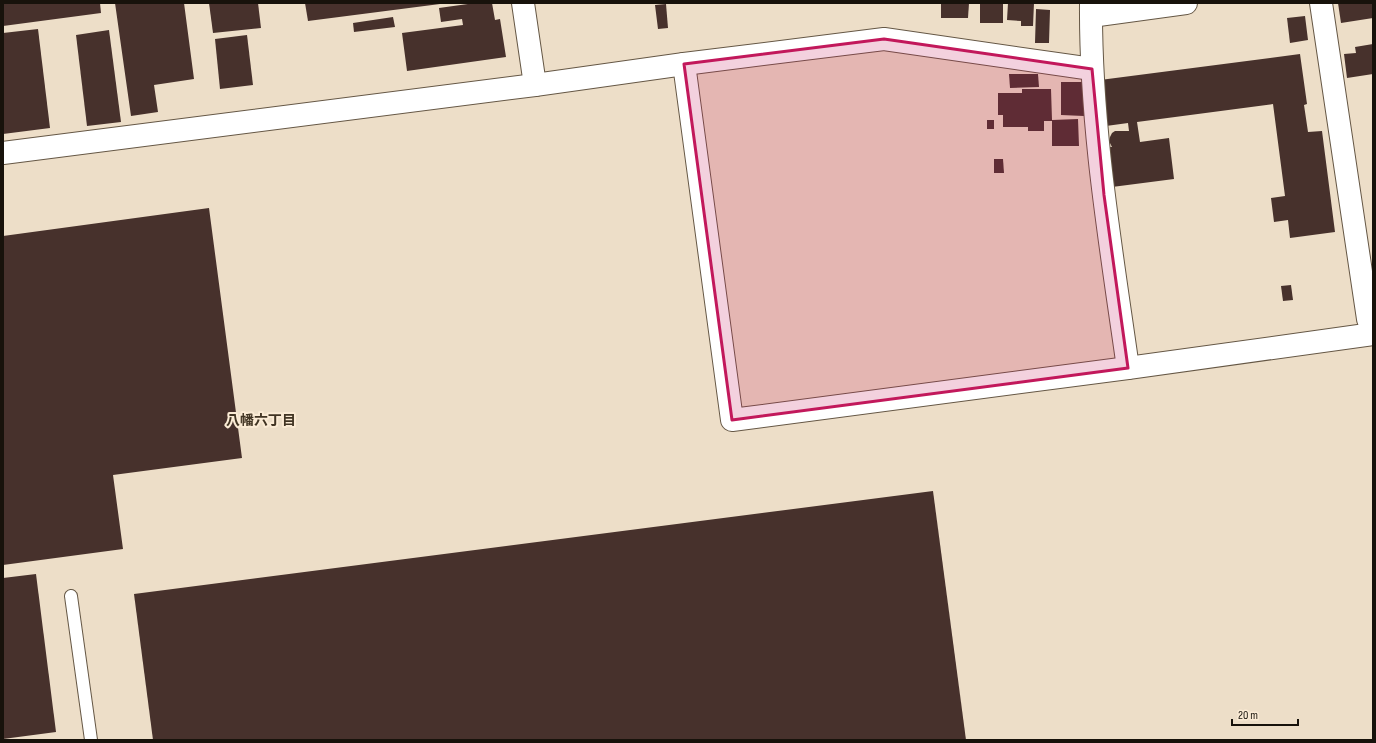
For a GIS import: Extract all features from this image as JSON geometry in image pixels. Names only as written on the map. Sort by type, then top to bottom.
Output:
[{"type":"street","points":[[523,3],[534,84]]},
{"type":"street","points":[[1128,368],[1104,195],[1097,131],[1092,70],[1091,9],[1186,3]]},
{"type":"street","points":[[684,64],[732,420],[1373,334],[1368,319],[1321,3]]},
{"type":"street","points":[[3,153],[884,39],[1092,70]]},
{"type":"lane","points":[[71,596],[91,740]]},
{"type":"highlighted area","points":[[884,39],[1092,69],[1104,195],[1128,368],[732,420],[684,64]]},
{"type":"building","points":[[3,3],[100,3],[101,13],[3,26]]},
{"type":"building","points":[[115,3],[184,3],[194,79],[154,85],[158,112],[131,116]]},
{"type":"building","points":[[209,3],[258,3],[261,28],[213,33]]},
{"type":"building","points":[[305,3],[439,3],[440,4],[308,21]]},
{"type":"building","points":[[475,3],[492,3],[495,20],[500,19],[506,57],[407,71],[402,33],[463,25],[462,19],[441,22],[439,8]]},
{"type":"building","points":[[941,3],[969,3],[968,18],[941,18]]},
{"type":"building","points":[[980,3],[1003,3],[1003,23],[980,23]]},
{"type":"building","points":[[1008,3],[1034,3],[1033,26],[1021,26],[1021,21],[1007,20]]},
{"type":"building","points":[[1338,3],[1373,3],[1373,18],[1341,23]]},
{"type":"building","points":[[666,4],[668,28],[658,29],[655,5]]},
{"type":"building","points":[[1036,9],[1050,10],[1049,43],[1035,43]]},
{"type":"building","points":[[1305,16],[1308,40],[1290,43],[1287,18]]},
{"type":"building","points":[[393,17],[395,27],[354,32],[353,23]]},
{"type":"building","points":[[38,29],[50,128],[3,134],[3,33]]},
{"type":"building","points":[[109,30],[121,122],[87,126],[76,35]]},
{"type":"building","points":[[247,35],[253,85],[220,89],[215,39]]},
{"type":"building","points":[[1373,44],[1373,74],[1347,78],[1344,54],[1356,53],[1355,47]]},
{"type":"building","points":[[1300,54],[1307,104],[1304,105],[1308,132],[1322,131],[1335,232],[1290,238],[1288,220],[1274,222],[1271,198],[1285,196],[1273,104],[1137,122],[1140,142],[1169,138],[1174,179],[1112,187],[1107,147],[1112,147],[1109,141],[1110,137],[1115,131],[1129,131],[1128,123],[1106,126],[1100,80]]},
{"type":"building","points":[[1009,74],[1038,74],[1039,87],[1010,88]]},
{"type":"building","points":[[1061,82],[1082,82],[1082,93],[1084,93],[1084,116],[1061,115]]},
{"type":"building","points":[[1022,89],[1051,89],[1052,120],[1078,119],[1079,146],[1052,146],[1052,121],[1044,121],[1044,131],[1028,131],[1028,127],[1003,127],[1003,115],[998,115],[998,93],[1022,93]]},
{"type":"building","points":[[987,120],[994,120],[994,129],[987,129]]},
{"type":"building","points":[[994,159],[1003,159],[1004,173],[994,173]]},
{"type":"building","points":[[209,208],[242,458],[113,475],[123,549],[3,565],[3,236]]},
{"type":"building","points":[[1291,285],[1293,300],[1283,301],[1281,286]]},
{"type":"building","points":[[933,491],[966,740],[153,740],[134,594]]},
{"type":"building","points":[[36,574],[56,732],[3,739],[3,578]]},
{"type":"district","name":"八幡六丁目","points":[[261,420]]}]
